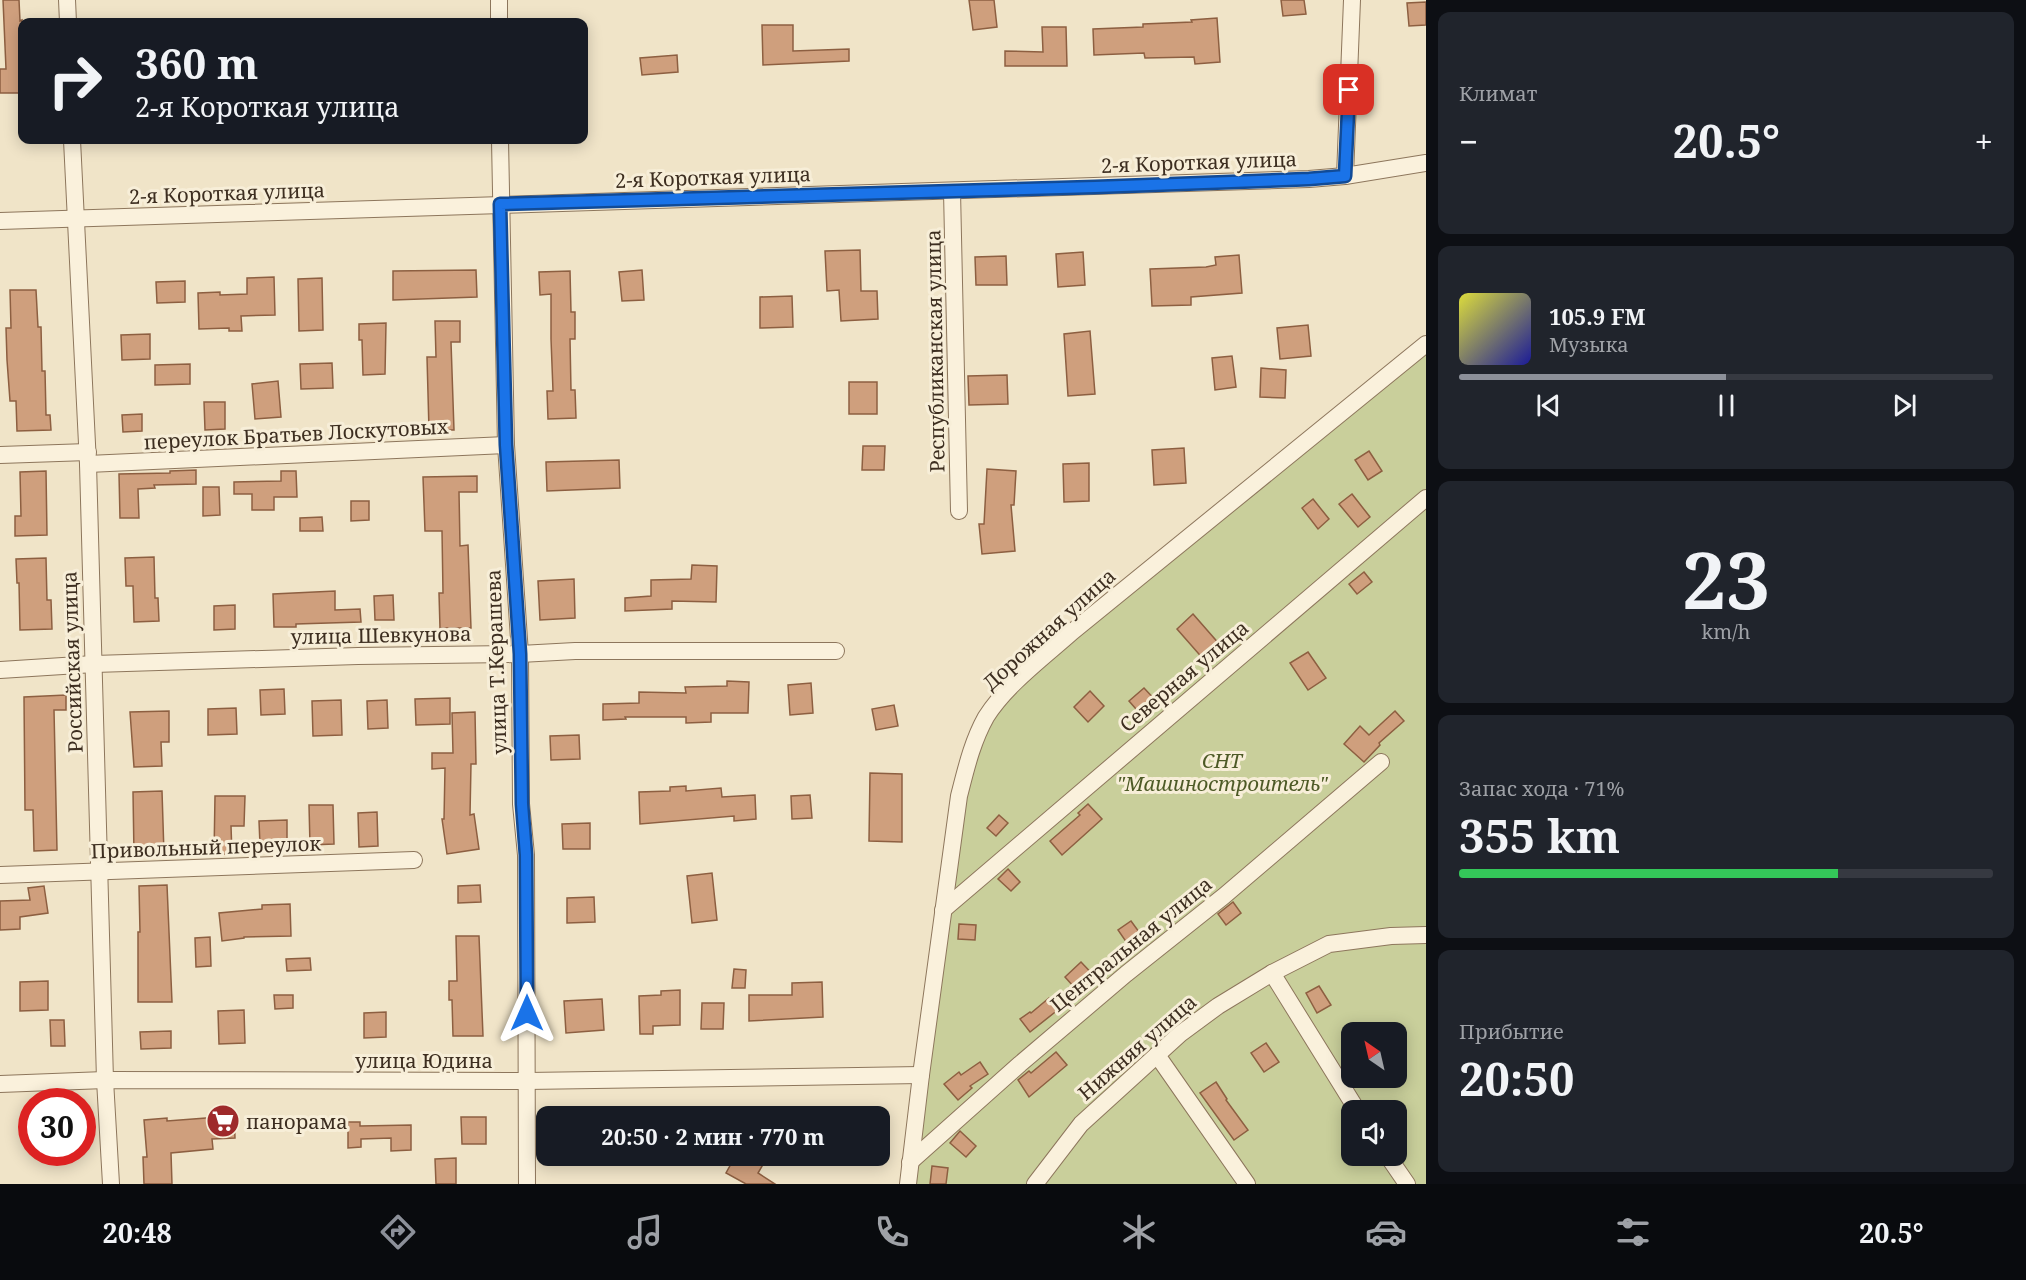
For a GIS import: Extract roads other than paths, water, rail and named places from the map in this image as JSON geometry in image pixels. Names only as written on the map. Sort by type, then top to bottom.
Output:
[{"type":"street","points":[[67,0],[68,18]]},
{"type":"street","points":[[499,0],[499,18]]},
{"type":"street","points":[[1345,176],[1352,0]]},
{"type":"street","name":"Российская улица","points":[[72,144],[74,219],[88,458],[105,1080],[111,1184]]},
{"type":"street","name":"улица Т.Керашева","points":[[500,144],[506,445],[520,654],[522,804],[526,855],[527,1184]]},
{"type":"street","name":"2-я Короткая улица","points":[[0,220],[1309,179],[1345,176],[1426,163]]},
{"type":"street","name":"Республиканская улица","points":[[952,191],[959,511]]},
{"type":"street","name":"Дорожная улица","points":[[908,1184],[959,796],[977,735],[996,704],[1072,632],[1426,344]]},
{"type":"street","name":"переулок Братьев Лоскутовых","points":[[0,455],[88,458],[506,445]]},
{"type":"street","name":"Северная улица","points":[[943,910],[1426,498]]},
{"type":"street","name":"улица Шевкунова","points":[[0,670],[93,664],[575,651],[836,651]]},
{"type":"street","name":"Центральная улица","points":[[910,1162],[1055,1034],[1224,896],[1381,762]]},
{"type":"street","name":"Привольный переулок","points":[[0,876],[414,860]]},
{"type":"street","name":"Нижняя улица","points":[[1035,1184],[1081,1124],[1180,1034],[1218,1006],[1272,973],[1329,944],[1391,936],[1426,936]]},
{"type":"street","points":[[1272,973],[1351,1100]]},
{"type":"street","points":[[1157,1055],[1247,1184]]},
{"type":"street","name":"улица Юдина","points":[[0,1084],[105,1080],[527,1081],[921,1075]]},
{"type":"street","points":[[1395,1166],[1407,1184]]},
{"type":"place","name":"панорама","points":[[223,1121]]},
{"type":"park label","name":"СНТ \"Машиностроитель\"","points":[[1222,772]]}]
